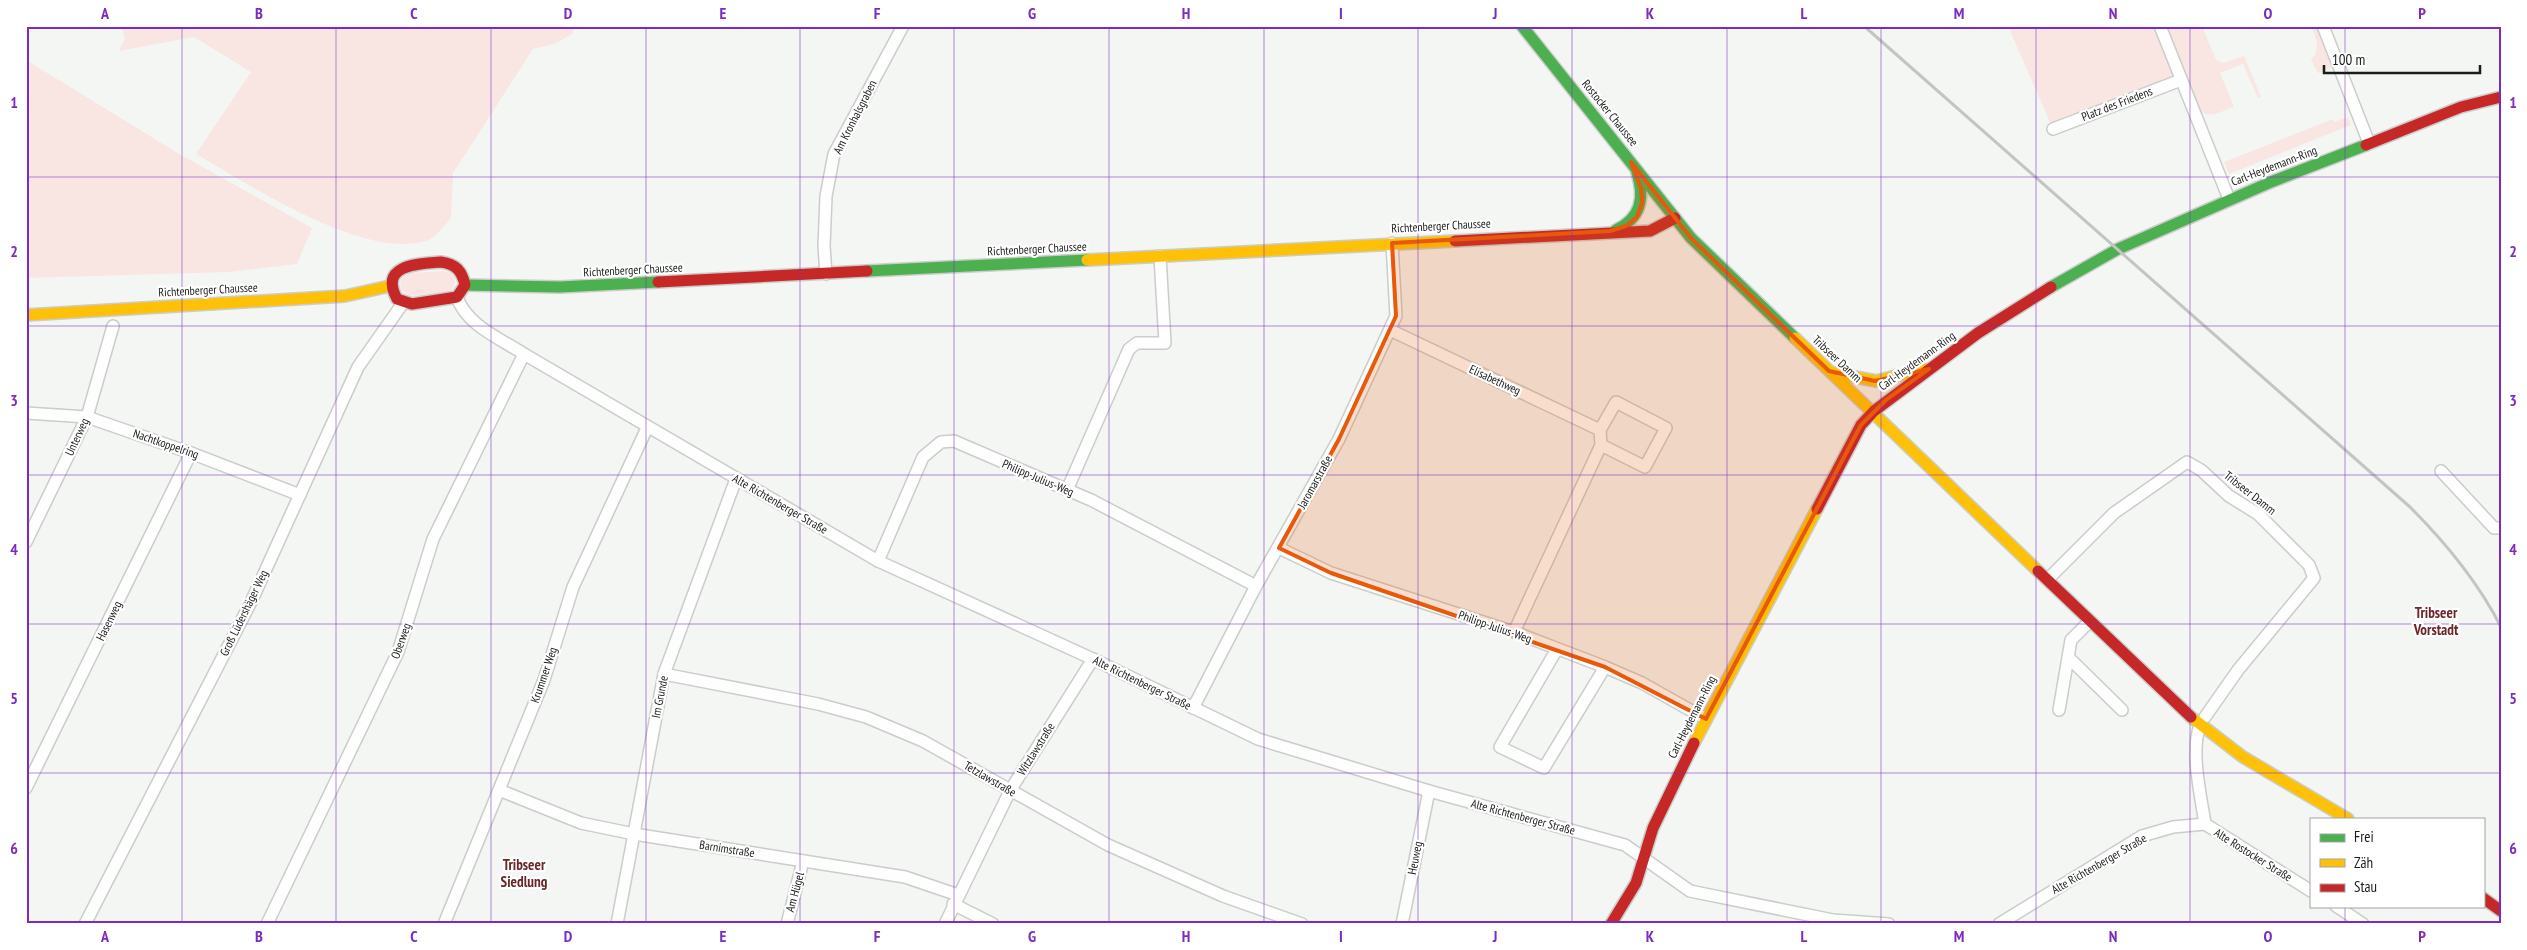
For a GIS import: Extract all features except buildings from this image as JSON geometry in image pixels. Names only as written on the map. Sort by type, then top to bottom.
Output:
[{"type":"main road","name":"Rostocker Chaussee","points":[[1522,26],[1675,218]]},
{"type":"main road","name":"Carl-Heydemann-Ring","points":[[1611,924],[1636,884],[1653,828],[1706,719],[1856,434],[1874,411],[1978,333],[2063,279],[2118,249],[2229,199],[2369,143],[2461,107],[2501,97]]},
{"type":"main road","name":"Richtenberger Chaussee","points":[[1610,231],[1630,223],[1641,209],[1642,188],[1632,162]]},
{"type":"main road","name":"Richtenberger Chaussee","points":[[465,285],[560,287],[1650,230],[1675,218]]},
{"type":"main road","name":"Tribseer Damm","points":[[1675,218],[1716,264],[1874,411],[2090,621],[2242,757],[2346,818]]},
{"type":"main road","points":[[441,262],[459,268],[465,285],[457,298],[412,304],[403,303],[397,299],[390,286],[392,278],[398,271],[407,266],[441,262]]},
{"type":"main road","name":"Richtenberger Chaussee","points":[[26,315],[345,296],[390,286]]},
{"type":"main road","points":[[1829,371],[1856,380],[1875,381],[1891,379],[1915,369],[1929,369]]},
{"type":"main road","points":[[2484,898],[2501,907]]},
{"type":"main road","points":[[2484,899],[2501,911]]},
{"type":"street","name":"Am Kronhalsgraben","points":[[826,274],[824,246],[826,196],[834,154],[903,26]]},
{"type":"street","points":[[2160,26],[2229,199]]},
{"type":"street","points":[[2323,26],[2369,143]]},
{"type":"street","name":"Platz des Friedens","points":[[2053,129],[2182,80]]},
{"type":"street","name":"Jaromarstraße","points":[[1193,708],[1256,586],[1339,439],[1396,316],[1392,243]]},
{"type":"street","points":[[1067,490],[1129,349],[1137,343],[1165,343],[1160,256]]},
{"type":"street","name":"Alte Richtenberger Straße","points":[[457,298],[460,309],[469,318],[524,354],[647,428],[878,561],[1093,659],[1258,739],[1428,791],[1625,845],[1644,856],[1659,870],[1690,891],[1833,920],[1889,924]]},
{"type":"street","name":"Groß Lüdershäger Weg","points":[[84,924],[203,698],[300,495],[358,366],[403,303]]},
{"type":"street","name":"Unterweg","points":[[26,542],[87,417],[113,326]]},
{"type":"street","name":"Elisabethweg","points":[[1390,330],[1600,430]]},
{"type":"street","name":"Oberweg","points":[[267,924],[398,652],[433,539],[524,354]]},
{"type":"street","points":[[1514,632],[1601,445],[1600,430],[1616,402],[1666,428],[1645,467],[1601,445]]},
{"type":"street","name":"Nachtkoppelring","points":[[26,413],[87,417],[191,452],[300,495]]},
{"type":"street","name":"Krummer Weg","points":[[444,924],[544,680],[573,587],[647,428]]},
{"type":"street","name":"Philipp-Julius-Weg","points":[[878,561],[923,457],[941,442],[954,441],[1067,490],[1256,586]]},
{"type":"street","name":"Hasenweg","points":[[26,788],[191,452]]},
{"type":"street","name":"Tribseer Damm","points":[[2048,579],[2114,513],[2187,462],[2200,470],[2229,496],[2258,514],[2308,565],[2314,578],[2238,670],[2203,721]]},
{"type":"street","points":[[2440,471],[2494,528],[2501,528]]},
{"type":"street","name":"Im Grunde","points":[[617,924],[664,674],[736,479]]},
{"type":"street","name":"Philipp-Julius-Weg","points":[[1279,548],[1331,573],[1514,632],[1605,667],[1642,683],[1706,719]]},
{"type":"street","points":[[2059,710],[2071,640],[2090,621]]},
{"type":"street","points":[[1557,649],[1500,747],[1544,768],[1605,667]]},
{"type":"street","points":[[2068,657],[2122,710]]},
{"type":"street","name":"Witzlawstraße","points":[[945,924],[1011,789],[1093,659]]},
{"type":"street","name":"Tetzlawstraße","points":[[664,674],[818,704],[866,717],[923,741],[1011,789],[1024,799],[1108,844],[1223,896],[1295,923]]},
{"type":"street","name":"Alte Rostocker Straße","points":[[2203,721],[2196,737],[2205,824],[2310,890]]},
{"type":"street","name":"Barnimstraße","points":[[499,790],[581,823],[634,834],[905,876],[956,899],[993,924]]},
{"type":"street","name":"Heuweg","points":[[1402,924],[1428,791]]},
{"type":"street","name":"Alte Richtenberger Straße","points":[[1999,924],[2142,836],[2172,827],[2205,824]]},
{"type":"street","name":"Am Hügel","points":[[787,924],[804,861]]},
{"type":"street","points":[[2339,908],[2363,924]]},
{"type":"highlighted area","points":[[1631,162],[1691,238],[1829,371],[1875,381],[1929,369],[1886,400],[1861,425],[1706,719],[1605,667],[1331,573],[1279,548],[1339,439],[1396,316],[1392,243],[1610,231],[1626,226],[1637,217],[1642,203],[1641,188]]},
{"type":"shaded area","points":[[121,26],[574,26],[572,34],[554,44],[533,49],[453,173],[451,218],[429,240],[400,244],[371,240],[340,230],[308,216],[196,154],[251,72],[194,37],[119,51],[125,38]]},
{"type":"shaded area","points":[[2008,26],[2160,26],[2181,80],[2053,129]]},
{"type":"shaded area","points":[[2165,26],[2202,26],[2216,60],[2223,63],[2244,56],[2261,97],[2258,98],[2243,64],[2220,73],[2234,107],[2211,114],[2203,113],[2199,110]]},
{"type":"shaded area","points":[[2311,26],[2318,26],[2334,67],[2318,73],[2311,60],[2316,52],[2317,44]]},
{"type":"shaded area","points":[[26,60],[181,155],[312,228],[297,264],[228,272],[26,278]]},
{"type":"shaded area","points":[[2348,117],[2351,125],[2229,174],[2224,162],[2333,119],[2334,122]]},
{"type":"shaded area","points":[[445,271],[452,274],[455,279],[455,284],[451,291],[418,296],[404,293],[401,287],[401,279],[410,273]]},
{"type":"railway","points":[[1864,26],[2410,507],[2460,563],[2482,594],[2501,627]]},
{"type":"traffic: fast","points":[[1522,26],[1691,238],[1795,338]]},
{"type":"traffic: fast","points":[[2051,287],[2118,249],[2271,182],[2366,145]]},
{"type":"traffic: fast","points":[[1616,230],[1631,220],[1639,206],[1641,191],[1637,173]]},
{"type":"traffic: fast","points":[[867,271],[1087,260]]},
{"type":"traffic: fast","points":[[465,285],[560,287],[658,282]]},
{"type":"traffic: slow","points":[[1087,260],[1455,241]]},
{"type":"traffic: slow","points":[[26,315],[345,296],[390,286]]},
{"type":"traffic: slow","points":[[1795,338],[2038,571]]},
{"type":"traffic: slow","points":[[1834,373],[1876,381],[1924,369]]},
{"type":"traffic: slow","points":[[1694,743],[1817,509]]},
{"type":"traffic: slow","points":[[2191,717],[2243,757],[2346,818]]},
{"type":"traffic: jam","points":[[2366,145],[2461,107],[2501,97]]},
{"type":"traffic: jam","points":[[1455,241],[1650,231],[1675,218]]},
{"type":"traffic: jam","points":[[441,262],[451,264],[458,269],[462,276],[465,285],[457,297],[412,304],[397,299],[393,288],[393,279],[396,273],[403,268],[411,266],[441,262]]},
{"type":"traffic: jam","points":[[658,282],[867,271]]},
{"type":"traffic: jam","points":[[1817,509],[1861,425],[1874,411],[1978,333],[2051,287]]},
{"type":"traffic: jam","points":[[2038,571],[2191,717]]},
{"type":"traffic: jam","points":[[1611,924],[1636,883],[1653,828],[1694,743]]},
{"type":"traffic: jam","points":[[2484,899],[2501,911]]},
{"type":"district","name":"Tribseer Vorstadt","points":[[2436,622]]},
{"type":"district","name":"Tribseer Siedlung","points":[[524,874]]}]
